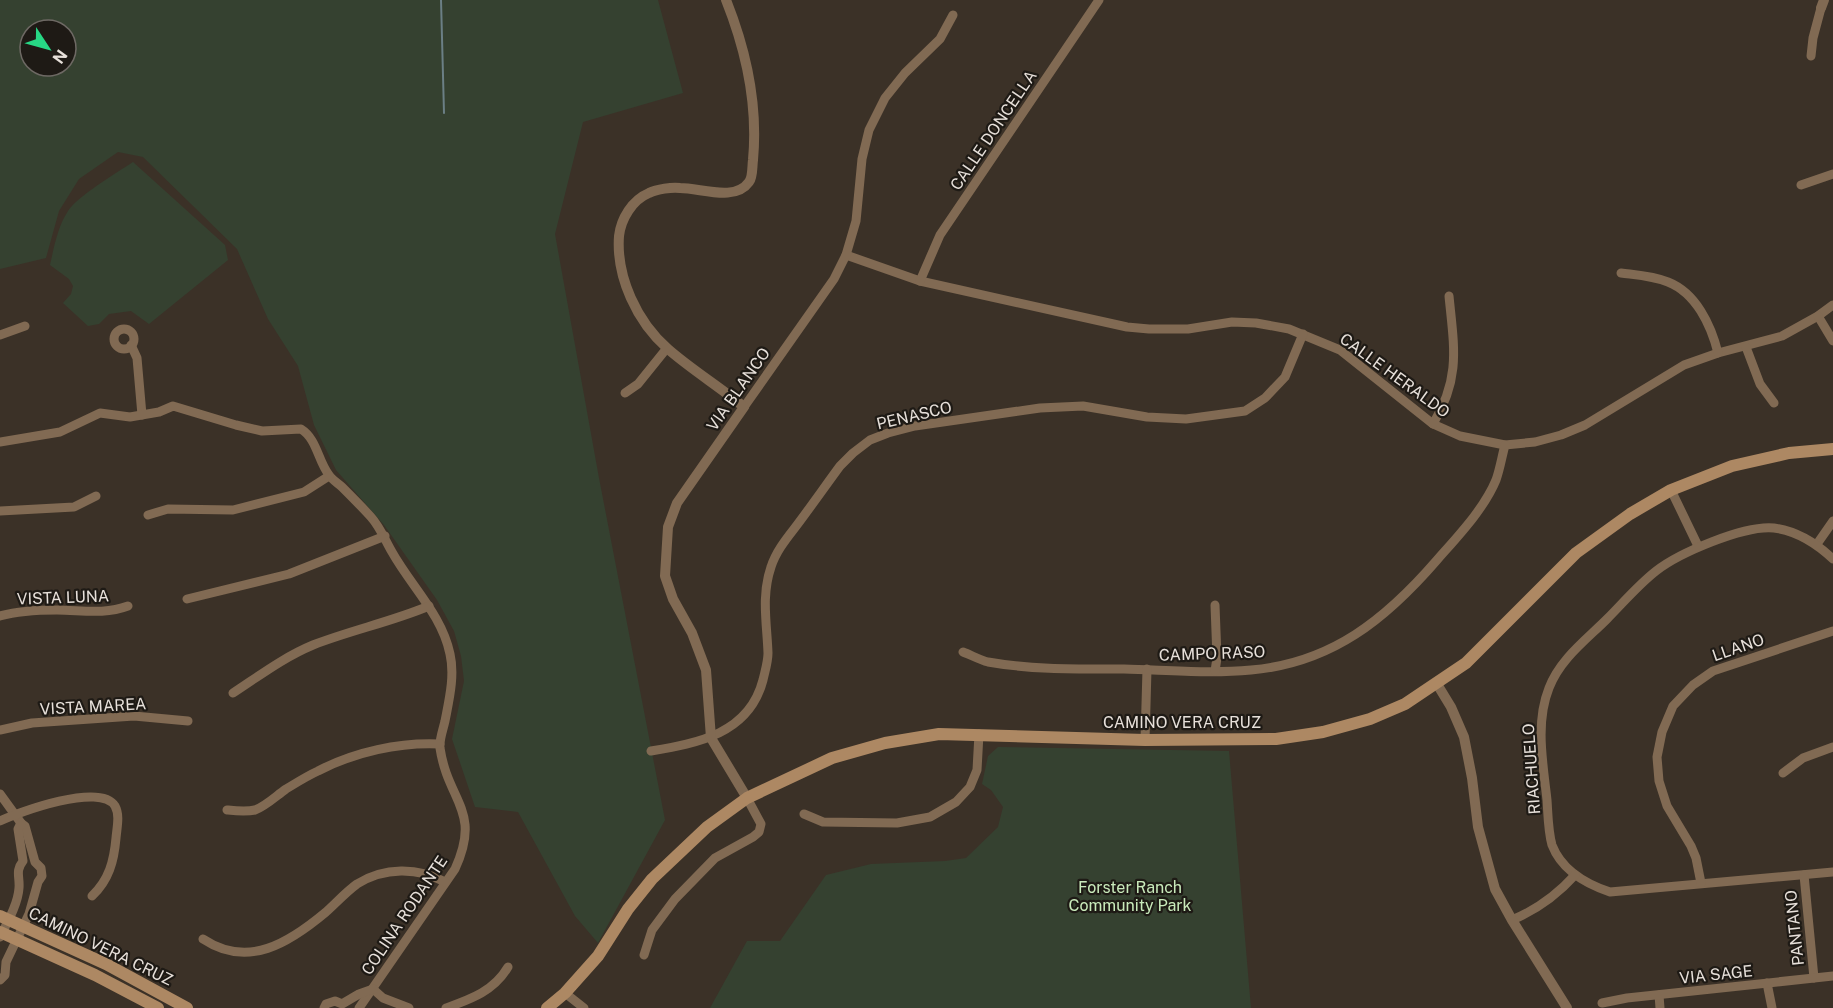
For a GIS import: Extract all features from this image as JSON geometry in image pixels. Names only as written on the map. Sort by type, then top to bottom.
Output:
[{"type":"main road","name":"CAMINO VERA CRUZ","points":[[547,1008],[565,993],[598,956],[628,909],[652,879],[706,827],[747,798],[832,758],[885,743],[939,734],[1145,740],[1276,739],[1323,732],[1370,719],[1405,704],[1466,663],[1576,553],[1630,514],[1671,490],[1732,466],[1789,453],[1833,449]]},
{"type":"main road","name":"CAMINO VERA CRUZ","points":[[4,918],[24,925],[106,964],[187,1008]]},
{"type":"main road","name":"CAMINO VERA CRUZ","points":[[1,934],[95,975],[158,1008]]},
{"type":"street","points":[[726,0],[737,29],[750,84],[755,142],[751,181],[741,191],[727,193],[678,188],[649,193],[630,207],[620,226],[618,253],[624,282],[643,321],[666,348],[744,407]]},
{"type":"street","name":"CALLE DONCELLA","points":[[920,281],[940,235],[1099,0]]},
{"type":"street","points":[[1811,56],[1822,4]]},
{"type":"street","name":"VIA BLANCO","points":[[747,798],[711,738],[706,670],[692,633],[673,599],[665,576],[668,527],[677,502],[834,279],[846,255],[856,221],[862,159],[870,130],[885,98],[905,73],[940,39],[953,15]]},
{"type":"street","points":[[1801,185],[1833,174]]},
{"type":"street","name":"CALLE HERALDO","points":[[846,255],[920,281],[1127,327],[1188,329],[1232,322],[1256,323],[1289,329],[1340,350],[1433,424],[1460,436],[1505,445],[1535,442],[1561,435],[1577,428],[1684,365],[1718,353],[1782,336],[1818,316],[1833,304]]},
{"type":"street","points":[[1621,273],[1650,277],[1668,282],[1683,290],[1703,315],[1718,353]]},
{"type":"street","points":[[1433,424],[1448,393],[1454,370],[1449,296]]},
{"type":"street","points":[[1818,316],[1833,341]]},
{"type":"street","points":[[0,335],[25,326]]},
{"type":"street","name":"PENASCO","points":[[651,751],[711,738],[742,717],[753,702],[761,686],[768,657],[764,606],[767,579],[776,554],[840,466],[870,440],[915,426],[1040,408],[1083,406],[1147,417],[1186,419],[1242,412],[1276,389],[1289,370],[1303,334]]},
{"type":"street","points":[[0,442],[60,432],[100,413],[130,417],[142,415],[137,358],[131,345]]},
{"type":"street","points":[[1746,346],[1760,384],[1774,403]]},
{"type":"street","points":[[625,393],[638,384],[666,348]]},
{"type":"street","name":"COLINA RODANTE","points":[[142,415],[159,412],[173,406],[262,431],[301,429],[311,438],[329,476],[373,518],[392,552],[429,606],[445,636],[453,667],[440,744],[443,762],[466,820],[464,850],[455,869],[359,1008]]},
{"type":"street","name":"CAMPO RASO","points":[[963,652],[986,662],[1067,669],[1215,671],[1252,670],[1289,663],[1315,654],[1357,635],[1383,615],[1415,585],[1467,524],[1487,496],[1496,480],[1505,445]]},
{"type":"street","points":[[148,515],[168,509],[233,510],[304,492],[329,476]]},
{"type":"street","points":[[1671,490],[1698,546]]},
{"type":"street","points":[[0,511],[74,507],[96,496]]},
{"type":"street","points":[[1817,544],[1833,521]]},
{"type":"street","name":"RIACHUELO","points":[[1833,559],[1817,544],[1798,535],[1772,528],[1748,531],[1698,546],[1656,571],[1565,660],[1550,685],[1542,707],[1541,744],[1552,845],[1563,863],[1587,884],[1610,892],[1833,872]]},
{"type":"street","points":[[187,599],[289,574],[385,536]]},
{"type":"street","points":[[1215,605],[1217,658],[1215,671]]},
{"type":"street","name":"VISTA LUNA","points":[[0,616],[15,612],[57,610],[112,612],[128,606]]},
{"type":"street","points":[[233,693],[278,663],[313,645],[400,618],[429,606]]},
{"type":"street","name":"LLANO","points":[[1701,883],[1696,858],[1667,806],[1659,781],[1657,757],[1662,732],[1673,706],[1693,685],[1713,671],[1833,631]]},
{"type":"street","points":[[1145,740],[1147,669]]},
{"type":"street","points":[[1437,684],[1451,707],[1464,737],[1478,827],[1495,889],[1567,1008]]},
{"type":"street","name":"VISTA MAREA","points":[[0,730],[32,723],[134,716],[188,721]]},
{"type":"street","points":[[804,814],[823,822],[897,823],[930,817],[956,802],[970,786],[977,770],[980,734]]},
{"type":"street","points":[[227,810],[244,812],[260,808],[319,770],[347,759],[391,748],[440,744]]},
{"type":"street","points":[[1783,773],[1803,758],[1833,747]]},
{"type":"street","points":[[0,794],[25,826],[34,862],[41,868],[42,876],[24,925],[6,962],[5,975],[0,980]]},
{"type":"street","points":[[0,821],[55,802],[95,797],[105,798],[114,805],[118,815],[114,858],[103,884],[92,896]]},
{"type":"street","points":[[644,955],[652,930],[675,899],[715,858],[753,837],[759,831],[760,824],[747,798]]},
{"type":"street","points":[[1,934],[4,918],[20,888],[17,875],[18,867],[23,861],[18,829],[21,823]]},
{"type":"street","points":[[23,861],[34,862]]},
{"type":"street","points":[[203,939],[216,948],[235,953],[261,952],[287,939],[323,914],[356,885],[370,878],[390,872],[411,872],[434,876],[445,882]]},
{"type":"street","points":[[1512,920],[1558,893],[1575,875]]},
{"type":"street","name":"PANTANO","points":[[1804,875],[1814,978]]},
{"type":"street","points":[[446,1008],[470,1000],[500,981],[508,967]]},
{"type":"street","name":"VIA SAGE","points":[[1602,1003],[1833,976]]},
{"type":"street","points":[[1767,983],[1772,1008]]},
{"type":"street","points":[[373,989],[383,998],[409,1008]]},
{"type":"street","name":"COLINA RODANTE","points":[[324,1008],[326,1004],[334,1001],[343,1006],[359,994],[373,989]]},
{"type":"street","points":[[565,993],[584,1008]]},
{"type":"street","points":[[1659,995],[1660,1008]]},
{"type":"green space","points":[[0,0],[658,0],[683,93],[583,122],[555,234],[665,820],[598,943],[575,916],[518,812],[475,807],[452,739],[464,681],[461,656],[454,631],[437,600],[384,525],[336,470],[314,425],[298,366],[268,319],[237,249],[143,157],[118,152],[79,179],[59,211],[46,258],[0,269]]},
{"type":"green space","points":[[133,162],[225,245],[228,260],[149,324],[131,311],[109,314],[99,324],[88,326],[63,303],[71,294],[73,286],[69,279],[50,265],[57,237],[73,205]]},
{"type":"green space","name":"Forster Ranch Community Park","points":[[998,747],[1229,751],[1251,1008],[710,1008],[747,941],[780,941],[826,875],[871,864],[966,858],[998,827],[1003,807],[991,790],[982,784],[988,756]]},
{"type":"waterway","points":[[441,0],[444,113]]}]
